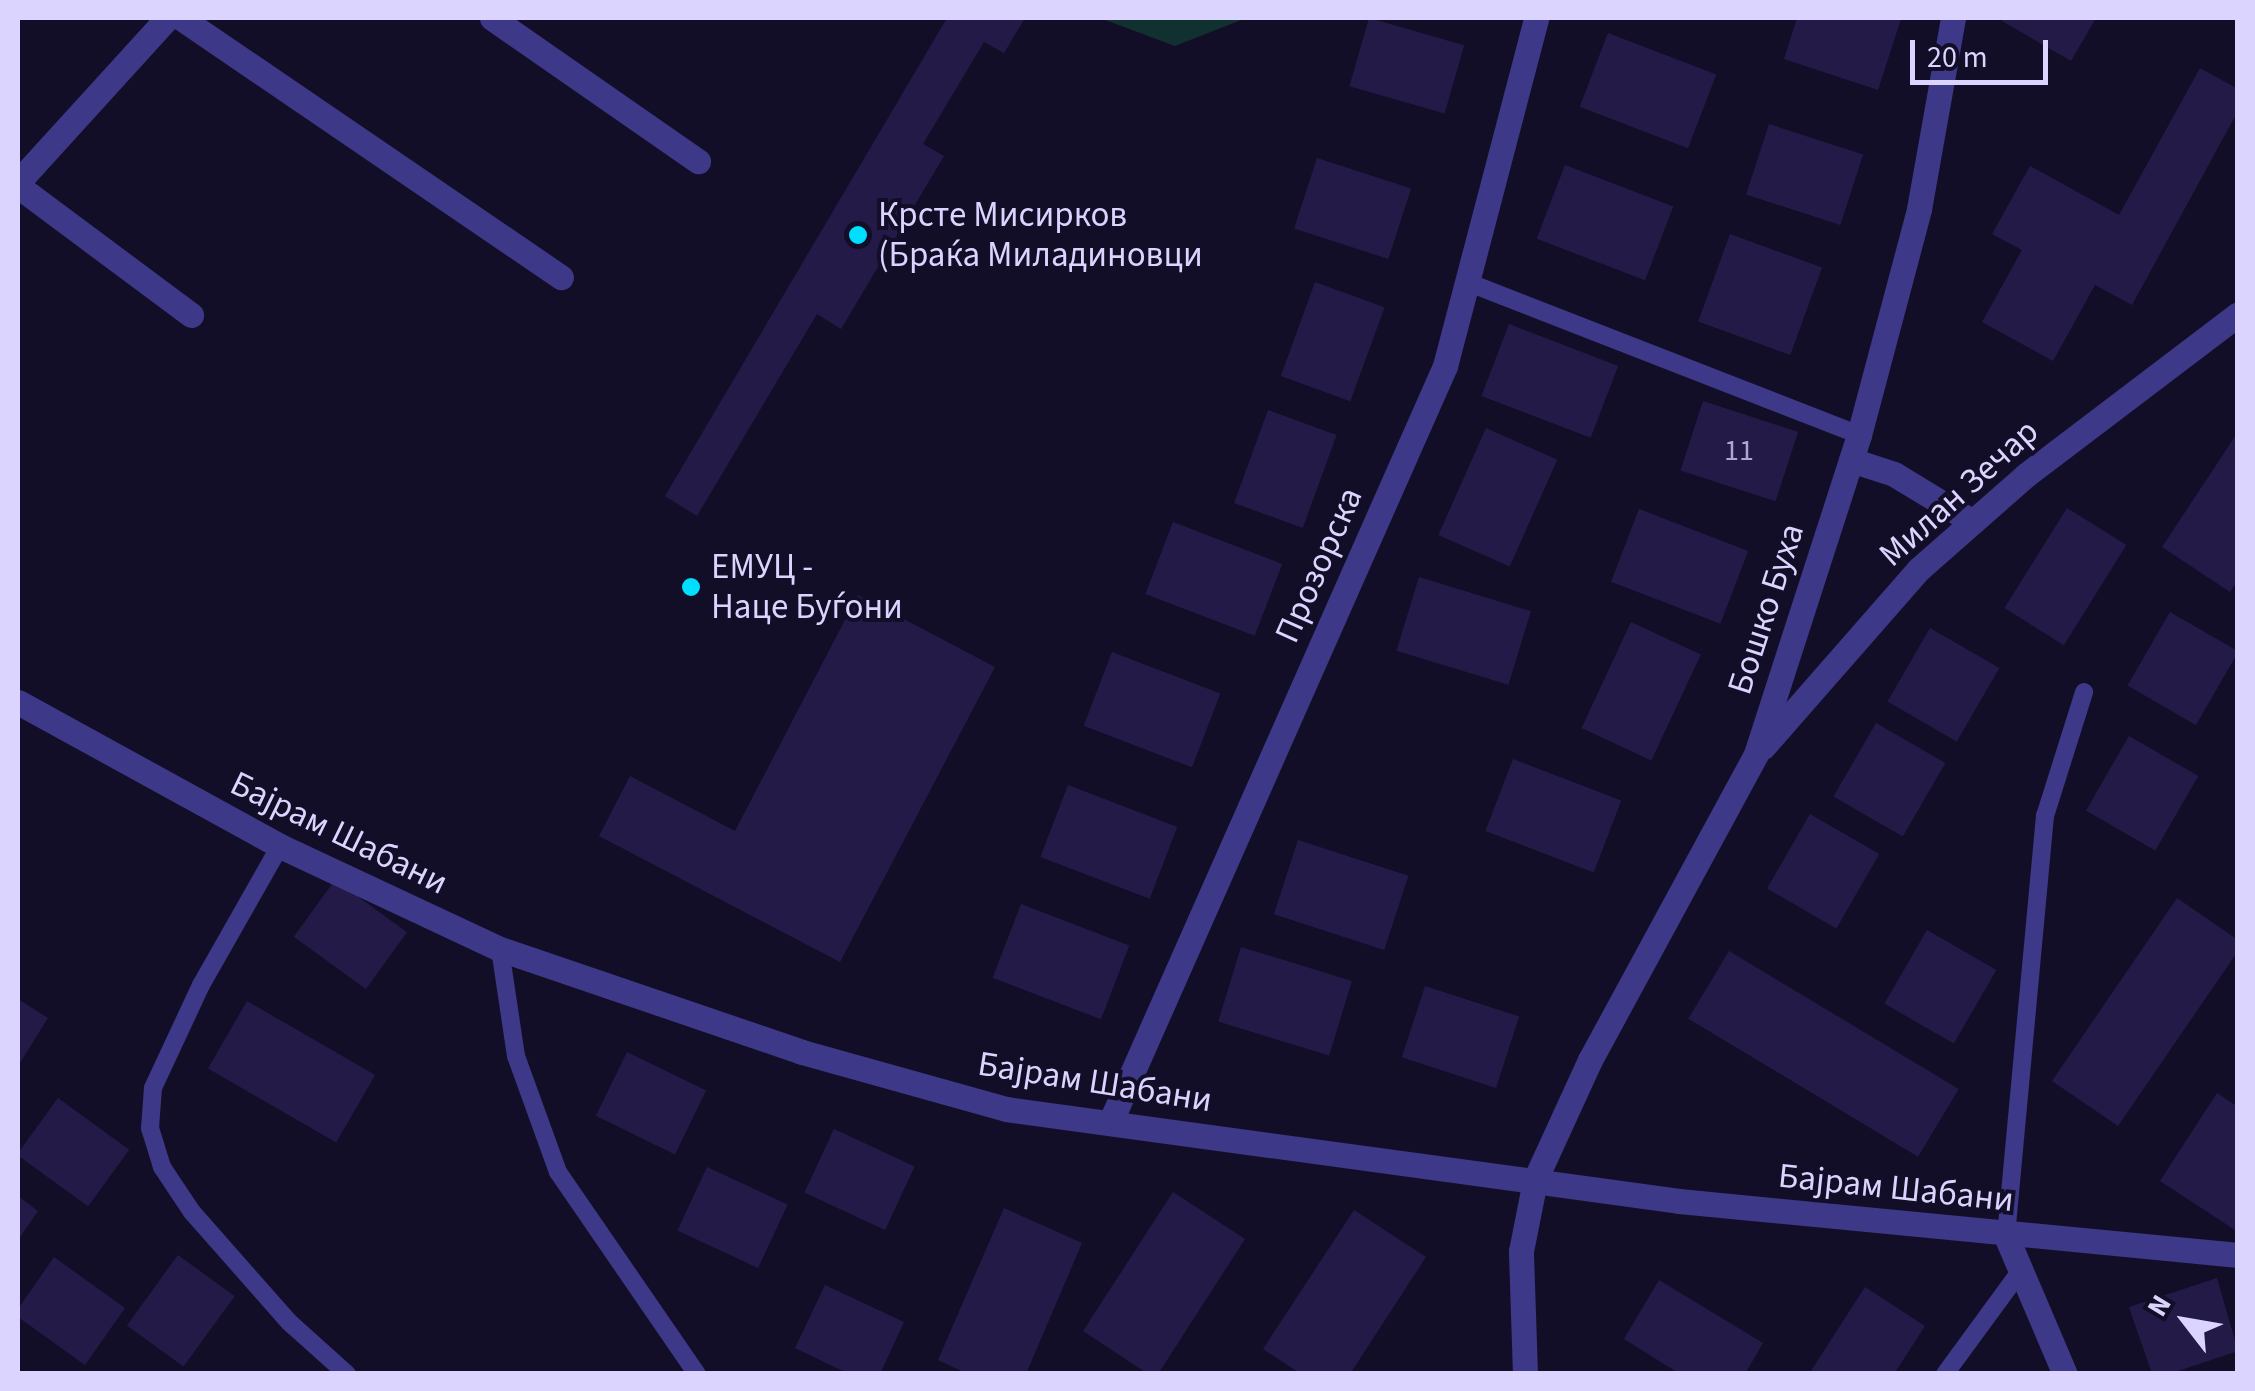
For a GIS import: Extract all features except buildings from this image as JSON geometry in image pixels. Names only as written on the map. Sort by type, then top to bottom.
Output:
[{"type":"street","points":[[166,18],[18,184],[191,315]]},
{"type":"street","points":[[181,18],[561,277]]},
{"type":"street","points":[[492,18],[698,161]]},
{"type":"street","name":"Прозорска","points":[[1110,1122],[1445,366],[1536,18]]},
{"type":"street","name":"Бошко Буха","points":[[1525,1374],[1521,1250],[1535,1180],[1590,1060],[1756,754],[1855,448],[1919,209],[1952,18]]},
{"type":"street","name":"Милан Зечар","points":[[1756,754],[1920,570],[2026,474],[2238,314]]},
{"type":"street","points":[[1855,448],[1973,522]]},
{"type":"street","name":"Бајрам Шабани","points":[[18,702],[280,846],[500,949],[802,1052],[1006,1109],[1535,1180],[2006,1236],[2238,1256]]},
{"type":"street","points":[[2006,1236],[2066,1374]]},
{"type":"lane","points":[[1467,282],[1855,448]]},
{"type":"lane","points":[[2006,1236],[2045,816],[2084,692]]},
{"type":"lane","points":[[280,846],[200,985],[153,1088],[150,1128],[162,1168],[192,1212],[289,1322],[347,1374]]},
{"type":"lane","points":[[500,949],[516,1056],[558,1172],[698,1374]]},
{"type":"lane","points":[[1945,1374],[2021,1270]]},
{"type":"green space","points":[[1100,18],[1246,18],[1175,46]]},
{"type":"place","name":"Крсте Мисирков (Браќа Миладиновци","points":[[858,235]]},
{"type":"place","name":"ЕМУЦ - Наце Буѓони","points":[[691,587]]}]
